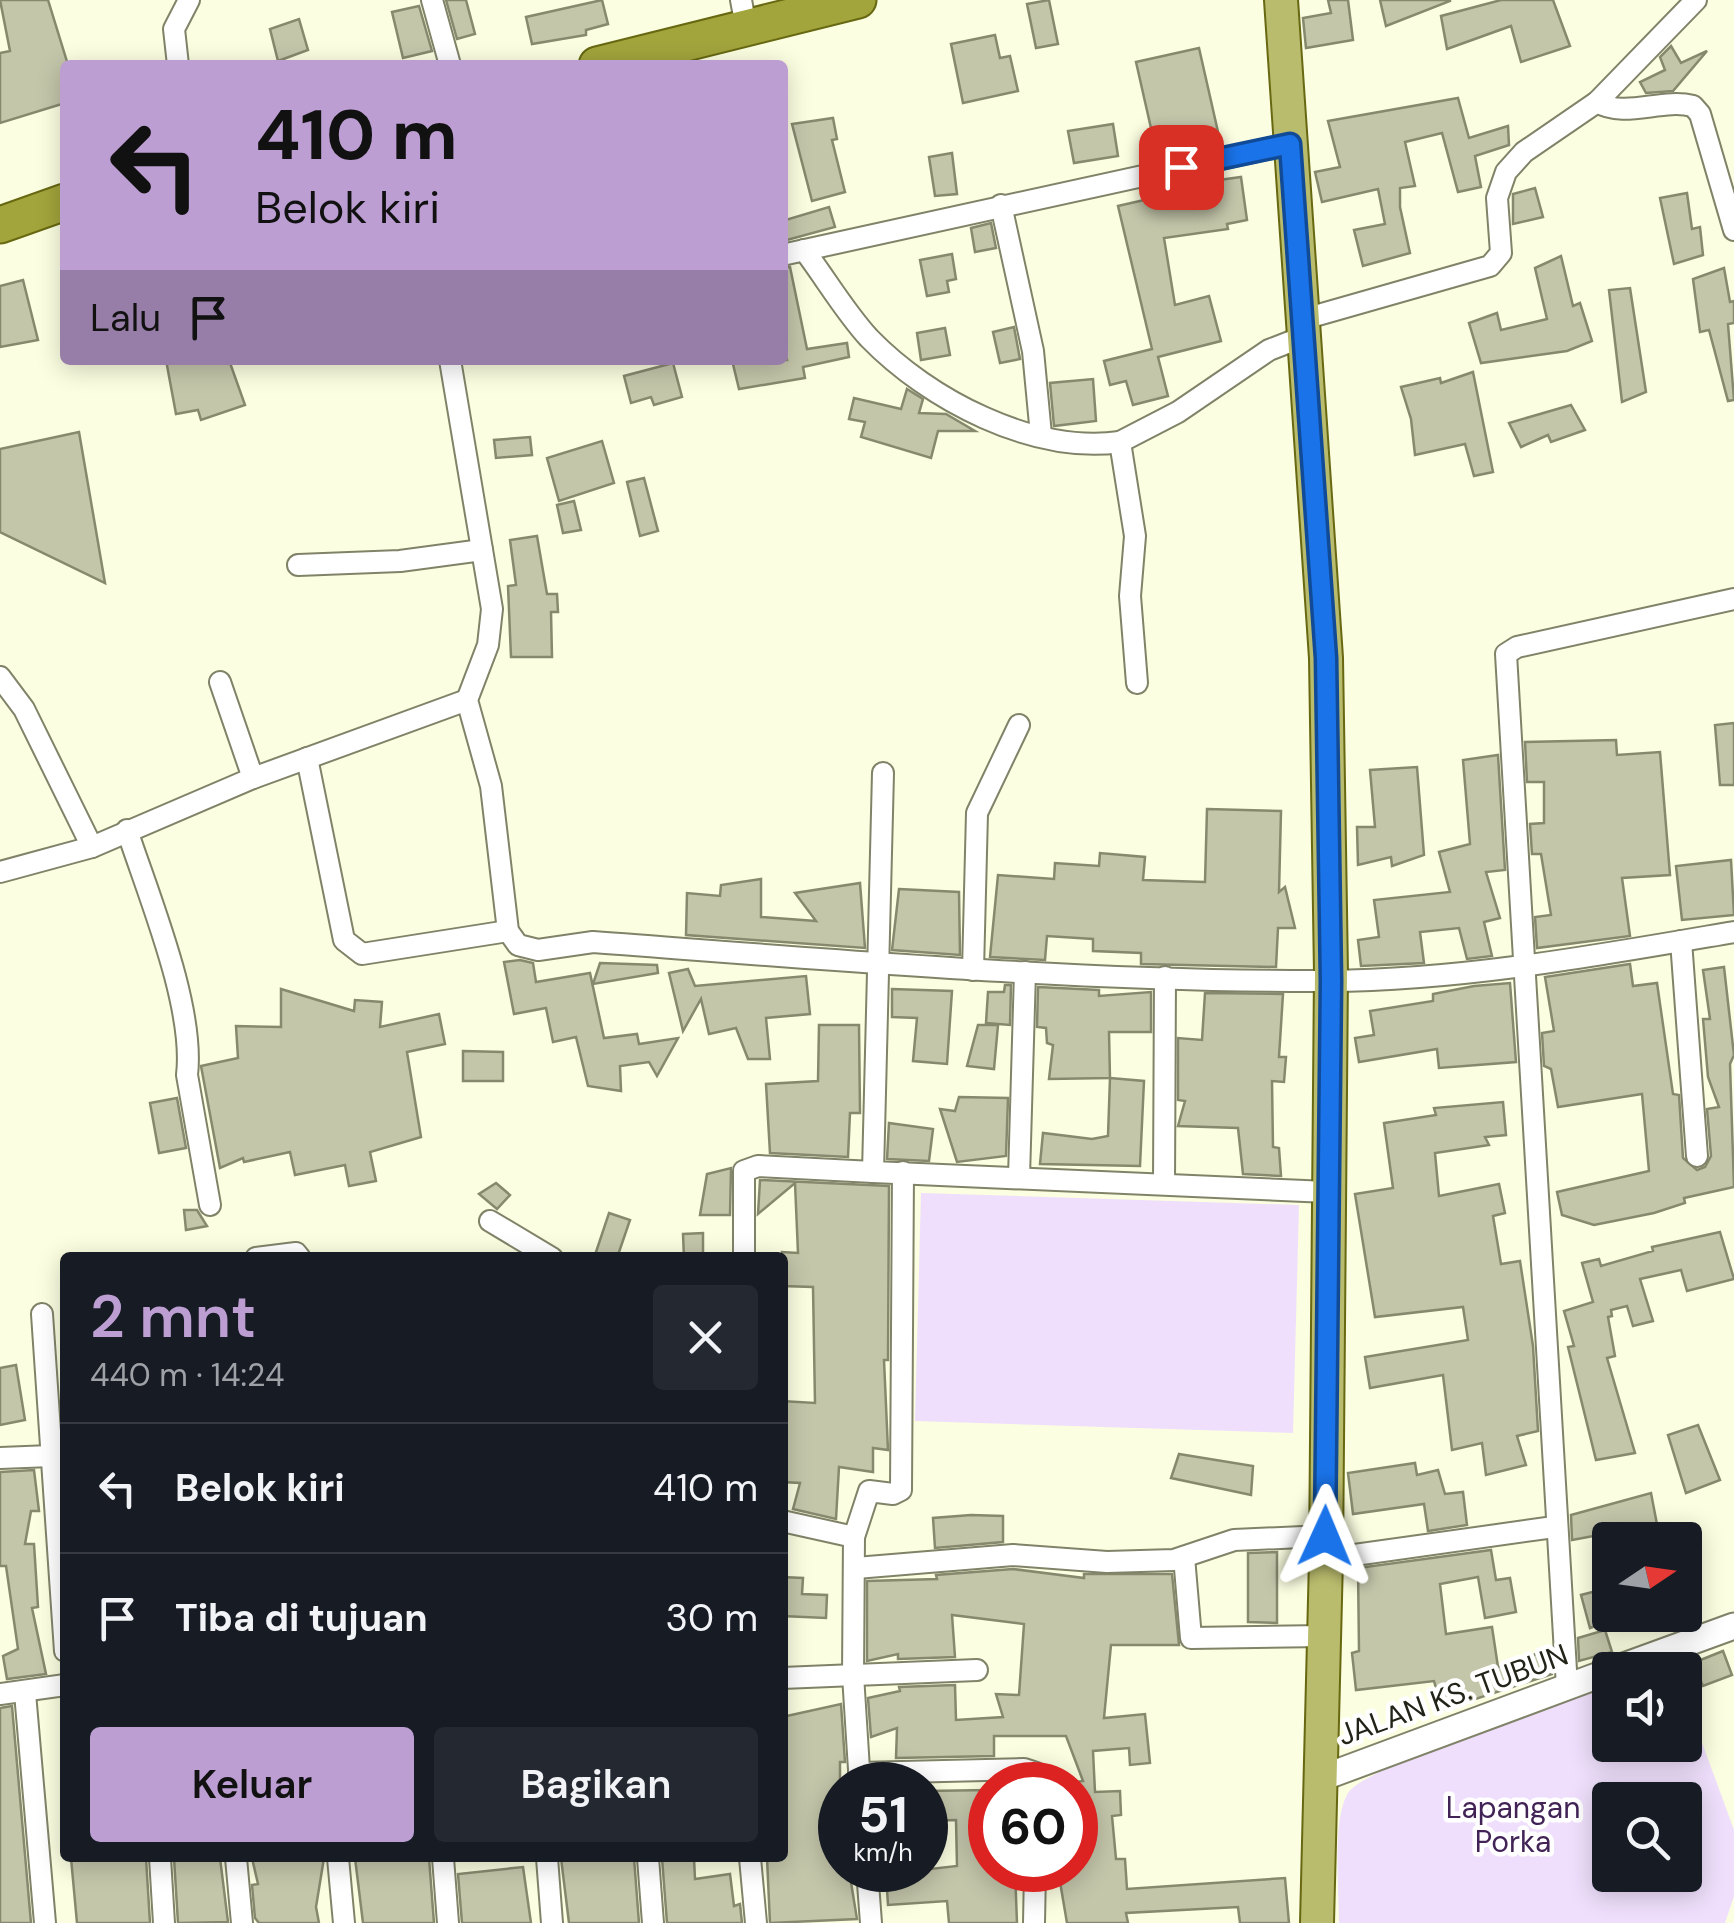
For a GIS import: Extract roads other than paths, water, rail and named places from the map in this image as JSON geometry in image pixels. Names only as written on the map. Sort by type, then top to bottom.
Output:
[{"type":"highway","points":[[612,60],[743,14],[858,0]]},
{"type":"highway","points":[[0,225],[60,204]]},
{"type":"main road","points":[[1281,0],[1326,658],[1331,981],[1326,1547],[1316,1923]]},
{"type":"street","points":[[177,60],[174,29],[189,0]]},
{"type":"street","points":[[432,0],[449,60]]},
{"type":"street","points":[[804,250],[869,337],[944,398],[1041,436],[1090,445],[1120,442],[1178,412],[1304,328],[1490,266],[1501,252],[1497,198],[1506,172],[1524,152],[1597,102],[1696,0]]},
{"type":"street","points":[[1597,102],[1618,110],[1647,104],[1693,106],[1700,114],[1734,230]]},
{"type":"street","points":[[788,254],[1290,144]]},
{"type":"street","points":[[1001,205],[1032,352],[1041,436]]},
{"type":"street","points":[[451,365],[492,609],[488,645],[467,700],[491,786],[508,931],[518,945],[538,950],[593,942],[972,970],[1331,981],[1525,966],[1734,932]]},
{"type":"street","points":[[1120,442],[1135,536],[1130,596],[1137,682]]},
{"type":"street","points":[[298,565],[400,561],[482,550]]},
{"type":"street","points":[[1567,1687],[1554,1527],[1506,654],[1517,647],[1734,600]]},
{"type":"street","points":[[0,677],[24,709],[92,847]]},
{"type":"street","points":[[220,682],[253,778]]},
{"type":"street","points":[[0,872],[92,847],[253,778],[467,700]]},
{"type":"street","points":[[972,970],[976,812],[1019,726]]},
{"type":"street","points":[[307,758],[344,940],[352,950],[362,954],[508,931]]},
{"type":"street","points":[[873,1172],[883,774]]},
{"type":"street","points":[[127,830],[170,963],[190,1057],[187,1075],[210,1206]]},
{"type":"street","points":[[1681,941],[1697,1156]]},
{"type":"street","points":[[1020,1176],[1025,972]]},
{"type":"street","points":[[1164,1184],[1165,977]]},
{"type":"street","points":[[744,1252],[744,1171],[758,1166],[1328,1192]]},
{"type":"street","points":[[859,1762],[853,1675],[854,1537],[869,1491],[893,1494],[901,1490],[903,1172]]},
{"type":"street","points":[[490,1221],[542,1252]]},
{"type":"street","points":[[42,1314],[60,1576]]},
{"type":"street","points":[[0,1458],[52,1456]]},
{"type":"street","points":[[788,1522],[854,1537]]},
{"type":"street","points":[[856,1568],[1013,1554],[1107,1562],[1184,1557],[1234,1540],[1326,1547],[1554,1527]]},
{"type":"street","points":[[1184,1557],[1191,1638],[1324,1636]]},
{"type":"street","name":"JALAN KS. TUBUN","points":[[1664,1652],[1734,1626]]},
{"type":"street","points":[[788,1678],[977,1670]]},
{"type":"street","name":"JALAN KS. TUBUN","points":[[1319,1779],[1592,1678]]},
{"type":"street","points":[[0,1694],[60,1686]]},
{"type":"street","points":[[25,1692],[46,1923]]},
{"type":"street","points":[[160,1862],[164,1923]]},
{"type":"street","points":[[236,1862],[242,1923]]},
{"type":"street","points":[[338,1862],[344,1923]]},
{"type":"street","points":[[442,1862],[448,1923]]},
{"type":"street","points":[[547,1862],[552,1923]]},
{"type":"street","points":[[648,1862],[652,1923]]},
{"type":"street","points":[[750,1862],[756,1923]]},
{"type":"street","points":[[868,1892],[871,1923]]},
{"type":"street","points":[[1034,1923],[1035,1892]]},
{"type":"park label","name":"Lapangan Porka","points":[[1513,1825]]}]
